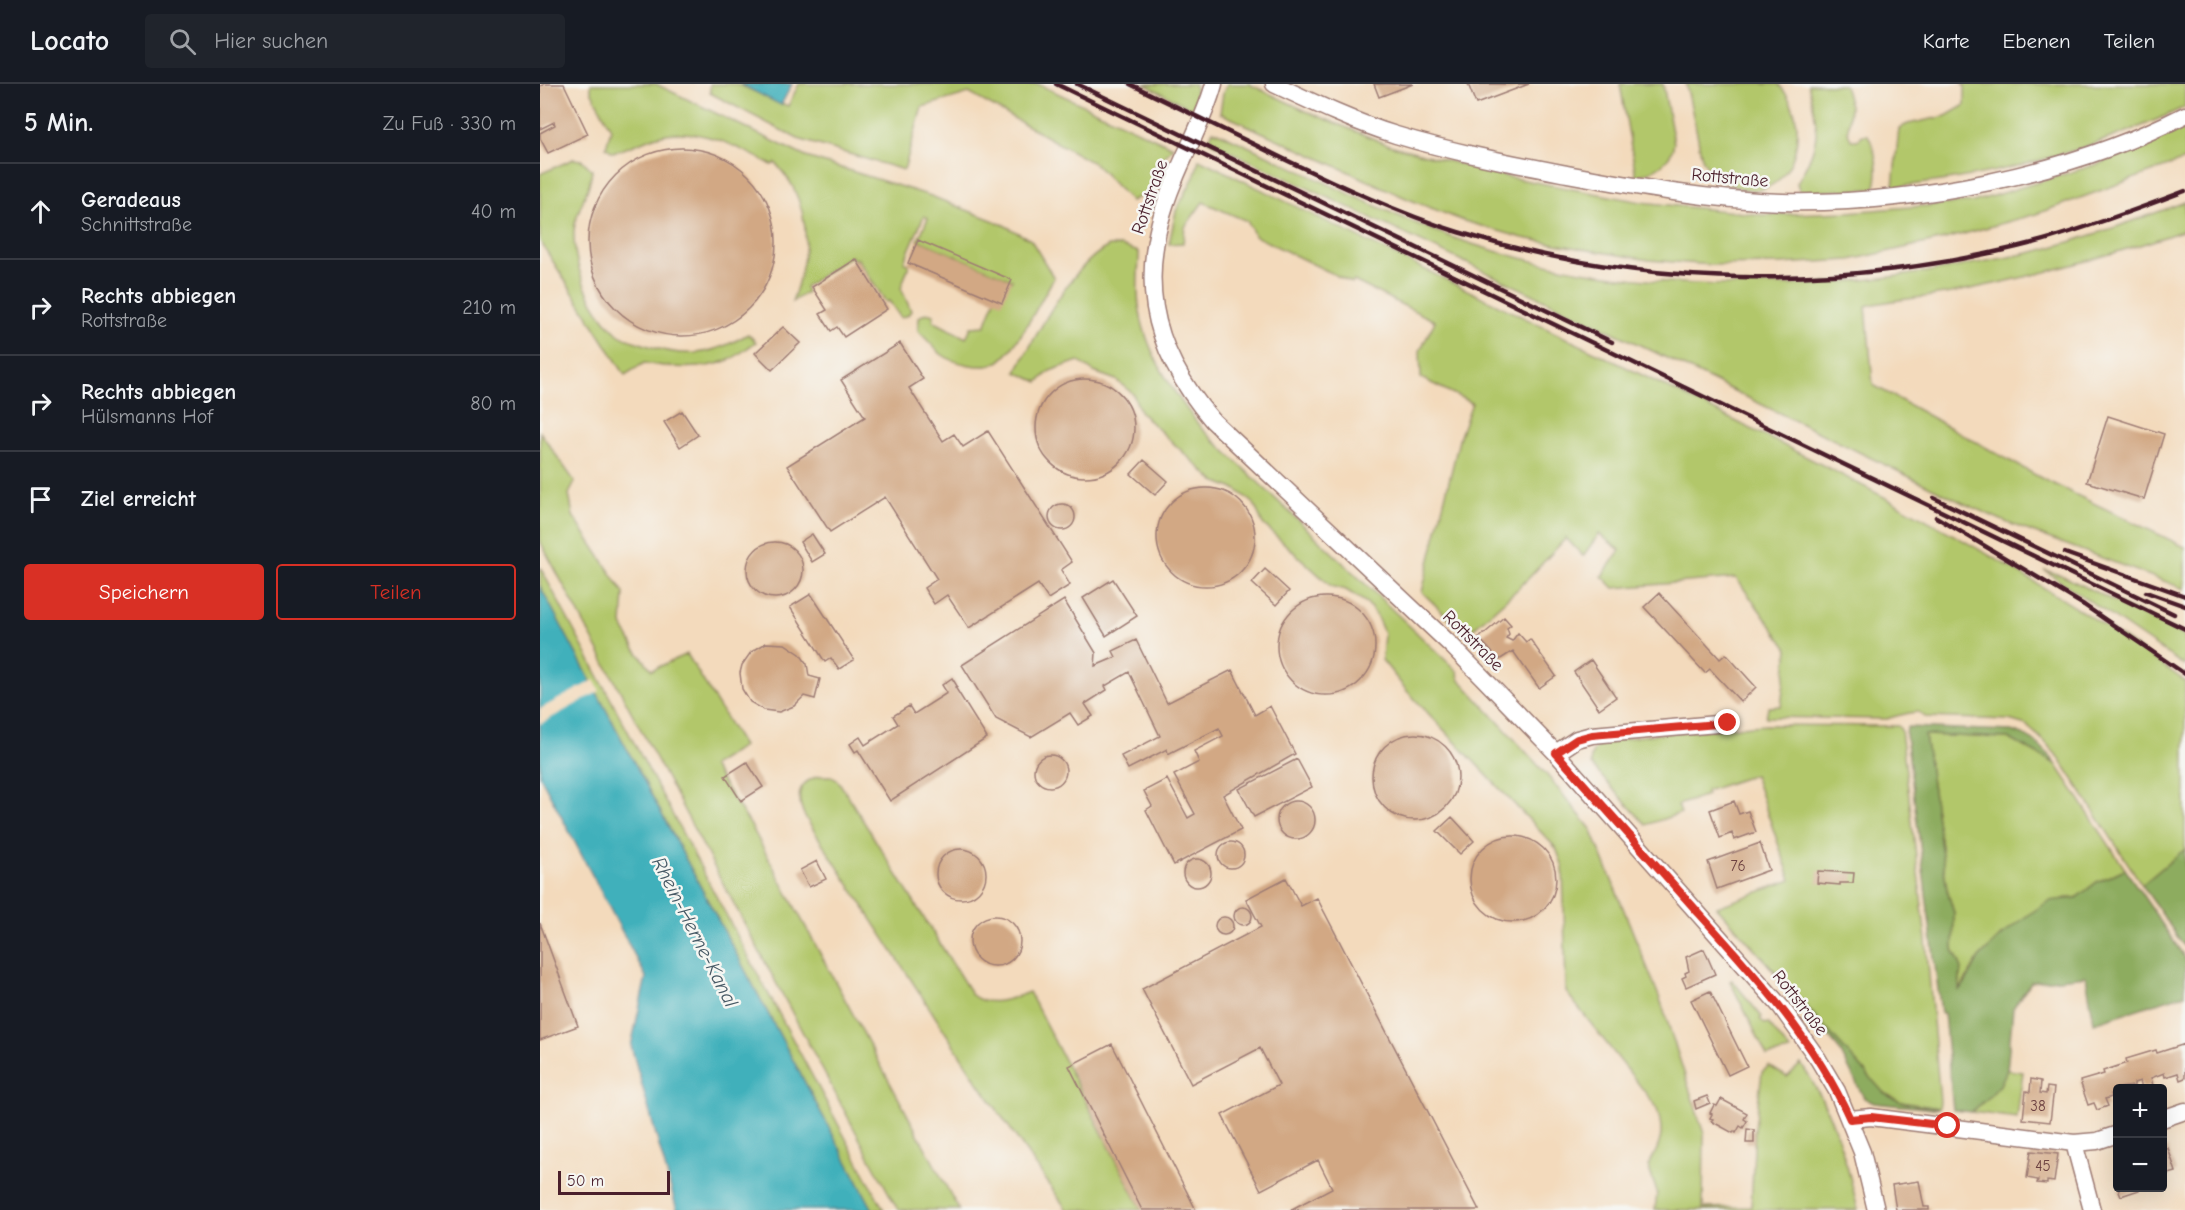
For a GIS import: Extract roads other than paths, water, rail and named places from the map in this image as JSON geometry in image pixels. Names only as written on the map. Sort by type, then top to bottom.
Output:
[{"type":"street","name":"Rottstraße","points":[[1214,84],[1208,105],[1164,207],[1154,244],[1152,292],[1154,310],[1170,358],[1183,383],[1212,421],[1452,646],[1556,753],[1781,1007],[1838,1091],[1862,1152],[1875,1210]]},
{"type":"street","name":"Rottstraße","points":[[1274,84],[1329,110],[1396,135],[1450,149],[1629,186],[1731,199],[1782,202],[1906,196],[1982,183],[2056,165],[2111,147],[2185,116]]},
{"type":"street","points":[[1556,753],[1577,739],[1592,735],[1728,723]]},
{"type":"street","points":[[2167,1118],[2185,1111]]},
{"type":"street","points":[[1850,1119],[1871,1117],[2074,1143],[2097,1141],[2113,1136]]},
{"type":"street","points":[[2074,1143],[2092,1210]]},
{"type":"water","points":[[740,84],[792,84],[781,105]]},
{"type":"water","name":"Rhein-Herne-Kanal","points":[[540,586],[873,1210],[677,1210],[631,1046],[646,977],[540,776]]},
{"type":"railway","points":[[1056,84],[2185,629]]},
{"type":"railway","points":[[1077,84],[1612,342]]},
{"type":"railway","points":[[1130,84],[1327,179],[1436,225],[1529,251],[1602,265],[1676,274],[1750,277],[1825,275],[1899,269],[1972,257],[2044,240],[2185,191]]},
{"type":"railway","points":[[1934,498],[2174,614]]},
{"type":"railway","points":[[1936,517],[2084,605],[2185,674]]},
{"type":"railway","points":[[2065,553],[2185,596]]},
{"type":"railway","points":[[2146,592],[2185,606]]}]
